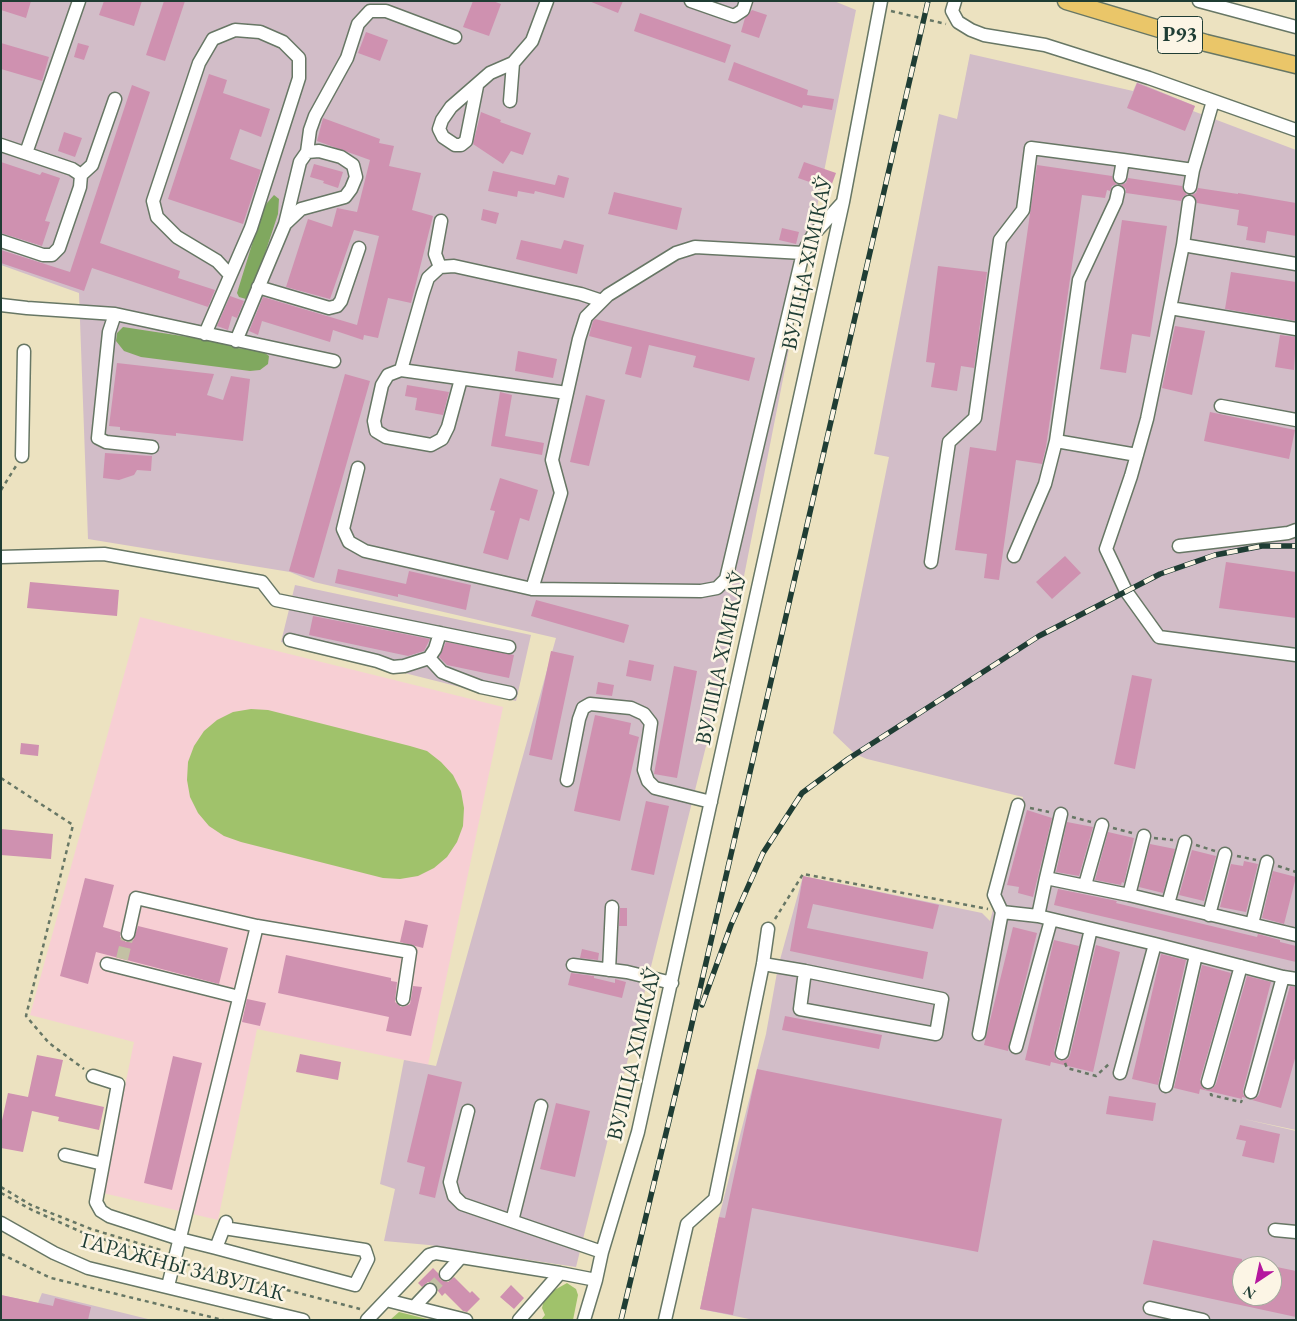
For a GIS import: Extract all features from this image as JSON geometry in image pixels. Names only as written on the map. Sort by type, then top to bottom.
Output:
[{"type":"main road","name":"Р93","points":[[1066,1],[1206,43],[1296,65]]},
{"type":"street","points":[[26,153],[80,1]]},
{"type":"street","points":[[477,86],[490,73],[514,63],[532,41],[547,1]]},
{"type":"street","points":[[691,1],[734,16],[743,10],[746,1]]},
{"type":"street","points":[[955,1],[952,11],[958,22],[984,35],[1045,45],[1149,78],[1296,130]]},
{"type":"street","points":[[1207,2],[1296,27]]},
{"type":"street","name":"ВУЛІЦА ХІМІКАЎ","points":[[584,1320],[638,1132],[672,983],[843,202],[880,4]]},
{"type":"street","points":[[236,341],[285,224],[300,162],[307,152],[310,130],[315,116],[347,58],[358,24],[370,11],[386,11],[455,37]]},
{"type":"street","points":[[205,334],[251,228],[299,78],[299,58],[283,42],[260,32],[235,30],[214,39],[199,63],[153,202],[157,217],[177,237],[217,261],[230,275]]},
{"type":"street","points":[[510,101],[514,63]]},
{"type":"street","points":[[80,175],[92,165],[116,99]]},
{"type":"street","points":[[1190,187],[1213,101]]},
{"type":"street","points":[[1,145],[72,169],[80,175]]},
{"type":"street","points":[[931,562],[949,442],[975,418],[1000,240],[1023,210],[1031,148],[1193,170]]},
{"type":"street","points":[[285,224],[301,209],[345,197],[351,190],[356,177],[353,165],[341,157],[319,151],[307,152]]},
{"type":"street","points":[[1120,177],[1123,160]]},
{"type":"street","points":[[1,241],[43,255],[52,255],[59,248],[80,187],[80,175]]},
{"type":"street","points":[[1014,556],[1044,484],[1056,441],[1079,280],[1116,201],[1118,192]]},
{"type":"street","points":[[358,468],[342,529],[349,542],[365,551],[532,589],[701,590],[717,588],[726,579],[803,253],[813,235],[843,202]]},
{"type":"street","points":[[1189,202],[1183,245],[1147,419],[1106,549],[1126,591],[1159,637],[1296,655]]},
{"type":"street","points":[[440,267],[435,254],[441,221]]},
{"type":"street","points":[[1183,245],[1296,264]]},
{"type":"street","points":[[532,589],[561,492],[552,460],[579,339],[586,317],[608,294],[676,253],[695,247],[803,253]]},
{"type":"street","points":[[258,287],[329,308],[337,306],[341,301],[358,248]]},
{"type":"street","points":[[402,370],[428,278],[440,267],[454,266],[580,294],[602,301]]},
{"type":"street","points":[[1,305],[115,314],[334,362]]},
{"type":"street","points":[[1170,308],[1296,329]]},
{"type":"street","points":[[115,314],[109,332],[98,438],[106,442],[152,447]]},
{"type":"street","points":[[22,456],[24,351]]},
{"type":"street","points":[[461,379],[448,427],[442,439],[431,444],[386,437],[376,431],[374,421],[382,385],[388,375],[402,370],[567,393]]},
{"type":"street","points":[[1221,406],[1296,420]]},
{"type":"street","points":[[1056,441],[1137,455]]},
{"type":"street","points":[[1179,546],[1288,533],[1296,530]]},
{"type":"street","points":[[1,557],[104,554],[262,582],[276,600],[509,648]]},
{"type":"street","points":[[290,640],[377,660],[393,667],[404,666],[429,658],[435,649],[440,633]]},
{"type":"street","points":[[429,658],[442,672],[481,688],[510,693]]},
{"type":"street","points":[[566,780],[578,719],[583,708],[590,704],[631,708],[644,714],[651,723],[644,770],[648,781],[655,788],[711,802]]},
{"type":"street","points":[[979,1034],[1002,912],[994,895],[1018,805]]},
{"type":"street","points":[[1038,916],[1061,814]]},
{"type":"street","points":[[1085,885],[1102,825]]},
{"type":"street","points":[[1129,895],[1144,836]]},
{"type":"street","points":[[1168,904],[1185,842]]},
{"type":"street","points":[[1209,915],[1225,854]]},
{"type":"street","points":[[1252,924],[1267,862]]},
{"type":"street","points":[[1046,878],[1085,885],[1209,915],[1295,932]]},
{"type":"street","points":[[128,934],[136,898],[258,926],[410,952],[402,999]]},
{"type":"street","points":[[609,970],[612,907]]},
{"type":"street","points":[[1002,912],[1038,916],[1289,978],[1251,1092]]},
{"type":"street","points":[[1016,1047],[1051,920]]},
{"type":"street","points":[[168,1286],[258,926]]},
{"type":"street","points":[[665,1320],[687,1224],[715,1198],[763,964],[768,929]]},
{"type":"street","points":[[1062,1053],[1091,929]]},
{"type":"street","points":[[1120,1073],[1155,944]]},
{"type":"street","points":[[1166,1086],[1196,955]]},
{"type":"street","points":[[107,964],[121,963],[239,997]]},
{"type":"street","points":[[763,964],[805,971],[942,999],[936,1034],[800,1009],[805,971]]},
{"type":"street","points":[[573,965],[626,972],[672,983]]},
{"type":"street","points":[[1208,1082],[1241,966]]},
{"type":"street","points":[[93,1076],[118,1084],[96,1202],[101,1211],[109,1216],[180,1239],[355,1285],[368,1259],[365,1250],[225,1225],[216,1248]]},
{"type":"street","points":[[512,1221],[541,1106]]},
{"type":"street","points":[[468,1111],[450,1182],[454,1196],[462,1204],[602,1252]]},
{"type":"street","points":[[64,1155],[103,1164]]},
{"type":"street","name":"ГАРАЖНЫ ЗАВУЛАК","points":[[1,1223],[54,1253],[88,1268],[168,1286],[263,1315],[303,1320]]},
{"type":"street","points":[[1275,1230],[1296,1232]]},
{"type":"street","points":[[367,1320],[429,1255],[436,1253],[596,1280]]},
{"type":"street","points":[[446,1274],[461,1258]]},
{"type":"street","points":[[519,1320],[560,1273]]},
{"type":"street","points":[[414,1307],[430,1290]]},
{"type":"street","points":[[386,1300],[466,1320]]},
{"type":"street","points":[[1150,1308],[1176,1317],[1202,1320]]},
{"type":"path","points":[[880,4],[943,24],[958,22]]},
{"type":"path","points":[[1,490],[22,456]]},
{"type":"path","points":[[1,778],[73,825],[26,1016],[49,1043],[93,1076]]},
{"type":"path","points":[[768,929],[803,874],[1002,912]]},
{"type":"path","points":[[1062,1053],[1067,1068],[1096,1076],[1127,1046]]},
{"type":"path","points":[[1208,1082],[1211,1094],[1241,1102],[1251,1092]]},
{"type":"path","points":[[1,1187],[31,1205],[91,1229],[176,1254]]},
{"type":"path","points":[[1,1254],[51,1278],[223,1320]]},
{"type":"shaded area","points":[[1,1],[834,1],[856,10],[727,662],[576,1267],[429,1245],[384,1241],[395,1189],[380,1184],[404,1060],[436,1066],[556,638],[314,582],[290,572],[88,539],[79,293],[1,265]]},
{"type":"shaded area","points":[[970,54],[1133,91],[1137,82],[1195,106],[1193,111],[1296,150],[1296,1130],[1244,1119],[1296,1131],[1296,1320],[754,1320],[700,1309],[719,1217],[766,1034],[778,967],[803,876],[982,913],[990,921],[1023,797],[867,759],[855,754],[833,733],[889,457],[874,454],[939,114],[957,119]]},
{"type":"shaded area","points":[[295,585],[531,635],[516,701],[281,642]]},
{"type":"shaded area","points":[[140,617],[503,707],[428,1065],[257,1029],[218,1220],[103,1193],[134,1042],[30,1015]]},
{"type":"shaded area","points":[[42,1293],[152,1320],[1,1320],[1,1295],[38,1303]]},
{"type":"green space","points":[[274,195],[279,199],[278,214],[251,296],[246,299],[239,297],[237,293],[262,212]]},
{"type":"green space","points":[[123,327],[228,343],[237,348],[262,351],[269,356],[268,364],[260,370],[250,371],[141,357],[124,351],[116,341],[117,333]]},
{"type":"green space","points":[[251,709],[268,710],[427,751],[453,775],[461,791],[464,808],[463,826],[457,842],[447,857],[434,868],[418,876],[400,879],[383,878],[241,842],[224,836],[209,826],[198,813],[190,797],[187,780],[188,762],[194,746],[204,731],[217,720],[233,712]]},
{"type":"green space","points":[[567,1283],[576,1289],[578,1295],[573,1320],[541,1320],[545,1315],[542,1308],[544,1300],[551,1292]]},
{"type":"green space","points":[[399,1312],[431,1320],[390,1320]]},
{"type":"building","points":[[1,1],[31,1],[26,18],[1,10]]},
{"type":"building","points":[[104,1],[142,1],[134,26],[99,15]]},
{"type":"building","points":[[164,1],[185,1],[165,61],[146,55]]},
{"type":"building","points":[[473,1],[493,1],[501,4],[489,36],[463,27]]},
{"type":"building","points":[[589,1],[623,1],[618,13]]},
{"type":"building","points":[[752,10],[767,15],[759,38],[741,32],[745,18]]},
{"type":"building","points":[[640,13],[731,45],[725,63],[634,31]]},
{"type":"building","points":[[366,32],[388,40],[380,61],[358,53]]},
{"type":"building","points":[[1,43],[49,57],[42,81],[1,69]]},
{"type":"building","points":[[78,43],[89,46],[84,60],[74,57]]},
{"type":"building","points":[[734,62],[808,90],[807,95],[834,99],[832,110],[803,105],[802,108],[728,80]]},
{"type":"building","points":[[209,74],[227,80],[223,93],[270,109],[261,137],[240,129],[230,159],[261,170],[243,224],[168,199]]},
{"type":"building","points":[[1137,83],[1195,106],[1185,131],[1127,108]]},
{"type":"building","points":[[132,85],[150,92],[100,243],[180,271],[178,278],[215,290],[208,307],[92,268],[84,291],[1,263],[1,250],[70,272]]},
{"type":"building","points":[[481,112],[501,120],[500,122],[531,133],[523,155],[511,151],[503,164],[473,144]]},
{"type":"building","points":[[323,118],[380,139],[379,143],[394,146],[389,166],[421,173],[412,210],[433,216],[411,303],[388,298],[378,338],[364,335],[363,340],[333,330],[330,342],[262,321],[258,335],[249,331],[263,297],[357,325],[379,236],[354,230],[330,299],[286,287],[308,219],[332,227],[337,208],[357,212],[370,160],[317,141]]},
{"type":"building","points":[[64,132],[82,138],[75,157],[58,151]]},
{"type":"building","points":[[1,162],[40,175],[42,172],[60,178],[45,221],[50,222],[42,246],[1,233]]},
{"type":"building","points":[[804,162],[836,173],[830,189],[798,178]]},
{"type":"building","points":[[314,164],[343,172],[338,188],[310,177]]},
{"type":"building","points":[[1037,165],[1112,176],[1117,184],[1112,186],[1110,191],[1107,190],[1105,198],[1082,195],[1046,447],[1042,464],[1016,460],[999,580],[984,578],[987,554],[955,550],[970,447],[996,451]]},
{"type":"building","points":[[493,171],[555,185],[558,175],[569,178],[564,198],[535,191],[534,194],[518,191],[517,197],[488,191]]},
{"type":"building","points":[[1128,178],[1182,186],[1187,194],[1181,201],[1126,193],[1126,189],[1121,185],[1126,183]]},
{"type":"building","points":[[1198,188],[1296,203],[1296,236],[1267,231],[1265,243],[1246,240],[1248,227],[1237,225],[1239,210],[1197,203],[1192,195],[1196,193]]},
{"type":"building","points":[[614,192],[682,208],[677,230],[608,214]]},
{"type":"building","points":[[483,209],[499,213],[496,224],[481,220]]},
{"type":"building","points":[[1122,220],[1167,226],[1150,337],[1132,334],[1126,373],[1100,369]]},
{"type":"building","points":[[782,228],[799,232],[796,244],[779,240]]},
{"type":"building","points":[[521,240],[561,249],[564,240],[584,245],[577,274],[516,259]]},
{"type":"building","points":[[938,266],[987,272],[974,368],[961,366],[957,391],[931,387],[935,363],[926,362]]},
{"type":"building","points":[[1231,272],[1296,282],[1296,321],[1225,309]]},
{"type":"building","points":[[230,296],[244,301],[237,318],[232,316],[228,330],[217,326]]},
{"type":"building","points":[[595,319],[755,358],[749,381],[693,367],[696,356],[649,345],[641,378],[625,374],[632,347],[589,336]]},
{"type":"building","points":[[1175,326],[1205,331],[1192,395],[1162,388]]},
{"type":"building","points":[[1280,335],[1296,337],[1294,370],[1275,367]]},
{"type":"building","points":[[518,351],[557,359],[553,378],[515,371]]},
{"type":"building","points":[[117,363],[214,374],[207,395],[223,400],[231,376],[250,379],[243,441],[176,433],[176,436],[120,430],[120,427],[109,426]]},
{"type":"building","points":[[345,374],[370,381],[314,578],[289,571]]},
{"type":"building","points":[[407,385],[449,392],[443,415],[415,410],[417,398],[405,396]]},
{"type":"building","points":[[500,392],[512,395],[505,436],[544,443],[542,455],[491,446]]},
{"type":"building","points":[[586,395],[605,400],[589,466],[570,462]]},
{"type":"building","points":[[1210,412],[1295,430],[1289,459],[1204,441]]},
{"type":"building","points":[[105,453],[152,456],[151,471],[137,470],[134,475],[119,480],[103,478]]},
{"type":"building","points":[[500,478],[538,490],[529,521],[520,518],[508,560],[483,553],[495,511],[490,510]]},
{"type":"building","points":[[1065,556],[1081,573],[1052,599],[1036,582]]},
{"type":"building","points":[[1226,562],[1296,572],[1296,618],[1219,608]]},
{"type":"building","points":[[338,569],[406,584],[409,571],[471,585],[466,610],[398,594],[398,597],[335,583]]},
{"type":"building","points":[[30,582],[119,590],[117,616],[27,608]]},
{"type":"building","points":[[536,600],[629,625],[624,643],[531,616]]},
{"type":"building","points":[[313,616],[430,639],[424,651],[408,656],[309,635]]},
{"type":"building","points":[[446,642],[514,655],[509,678],[447,665],[439,657]]},
{"type":"building","points":[[551,651],[574,656],[552,760],[529,755]]},
{"type":"building","points":[[629,660],[654,665],[651,681],[626,676]]},
{"type":"building","points":[[674,666],[697,671],[677,778],[654,774]]},
{"type":"building","points":[[1132,675],[1152,679],[1135,769],[1114,764]]},
{"type":"building","points":[[598,682],[614,685],[612,696],[596,694]]},
{"type":"building","points":[[595,715],[631,723],[629,734],[639,737],[620,821],[574,811]]},
{"type":"building","points":[[21,743],[39,745],[38,756],[20,754]]},
{"type":"building","points":[[646,801],[669,806],[654,875],[631,870]]},
{"type":"building","points":[[1027,810],[1052,818],[1033,897],[1018,893],[1019,887],[1007,885]]},
{"type":"building","points":[[1067,822],[1093,827],[1079,876],[1056,872]]},
{"type":"building","points":[[1,829],[53,834],[51,859],[1,855]]},
{"type":"building","points":[[1108,832],[1134,838],[1124,883],[1122,882],[1121,885],[1095,880]]},
{"type":"building","points":[[1150,844],[1175,849],[1163,893],[1139,887]]},
{"type":"building","points":[[1192,850],[1216,856],[1204,901],[1179,895]]},
{"type":"building","points":[[1244,861],[1258,864],[1246,912],[1220,907],[1231,864],[1243,866]]},
{"type":"building","points":[[1273,871],[1296,877],[1284,924],[1262,918]]},
{"type":"building","points":[[803,876],[939,905],[933,929],[813,904],[807,928],[928,952],[923,979],[790,951]]},
{"type":"building","points":[[85,878],[114,885],[103,927],[120,932],[120,937],[126,942],[134,939],[138,926],[228,948],[219,984],[96,952],[88,984],[60,976]]},
{"type":"building","points":[[1058,889],[1117,901],[1116,903],[1257,937],[1258,934],[1280,940],[1280,942],[1296,946],[1296,962],[1054,905]]},
{"type":"building","points":[[620,908],[627,908],[627,926],[619,926]]},
{"type":"building","points":[[405,920],[428,925],[423,948],[400,942]]},
{"type":"building","points":[[1013,927],[1037,933],[1008,1051],[984,1045]]},
{"type":"building","points":[[1054,940],[1079,946],[1054,1051],[1056,1059],[1061,1061],[1068,1059],[1070,1055],[1096,945],[1120,952],[1093,1072],[1051,1062],[1050,1066],[1025,1060]]},
{"type":"building","points":[[582,949],[599,953],[598,960],[580,958]]},
{"type":"building","points":[[1161,954],[1186,960],[1158,1085],[1132,1079]]},
{"type":"building","points":[[286,955],[391,978],[391,981],[397,982],[395,1002],[401,1007],[410,1004],[413,986],[422,987],[411,1036],[386,1031],[389,1017],[278,993]]},
{"type":"building","points":[[1202,965],[1231,973],[1200,1080],[1202,1087],[1206,1090],[1213,1088],[1216,1084],[1247,976],[1271,982],[1243,1090],[1246,1098],[1242,1097],[1242,1099],[1200,1089],[1199,1094],[1174,1088]]},
{"type":"building","points":[[571,973],[594,976],[594,978],[615,983],[615,979],[626,982],[622,998],[568,985]]},
{"type":"building","points":[[1290,986],[1296,987],[1296,1055],[1281,1108],[1252,1100],[1259,1095]]},
{"type":"building","points":[[247,999],[266,1003],[260,1026],[242,1022]]},
{"type":"building","points":[[785,1016],[882,1035],[879,1049],[782,1030]]},
{"type":"building","points":[[300,1054],[341,1062],[338,1080],[296,1072]]},
{"type":"building","points":[[37,1055],[63,1060],[55,1096],[104,1107],[99,1130],[58,1121],[59,1117],[32,1111],[23,1152],[1,1148],[1,1125],[8,1093],[28,1097]]},
{"type":"building","points":[[173,1056],[202,1063],[172,1190],[144,1183]]},
{"type":"building","points":[[757,1069],[1002,1119],[978,1252],[752,1208],[733,1315],[700,1309],[719,1217],[725,1218]]},
{"type":"building","points":[[428,1074],[462,1082],[435,1198],[419,1194],[425,1167],[407,1162]]},
{"type":"building","points":[[1109,1096],[1156,1103],[1153,1121],[1106,1114]]},
{"type":"building","points":[[556,1103],[590,1111],[575,1177],[540,1169]]},
{"type":"building","points":[[1240,1125],[1280,1134],[1274,1163],[1242,1156],[1246,1141],[1236,1139]]},
{"type":"building","points":[[1153,1240],[1232,1257],[1232,1303],[1143,1284]]},
{"type":"building","points":[[433,1268],[441,1280],[448,1282],[454,1277],[470,1293],[472,1291],[480,1299],[467,1312],[463,1311],[445,1293],[442,1296],[435,1284],[428,1282],[422,1287],[418,1283]]},
{"type":"building","points":[[1282,1268],[1296,1271],[1296,1317],[1245,1306],[1282,1306]]},
{"type":"building","points":[[511,1285],[524,1298],[514,1309],[500,1297]]},
{"type":"building","points":[[1,1295],[53,1306],[55,1298],[91,1307],[88,1320],[1,1320]]},
{"type":"tunnel","points":[[122,959],[128,934]]},
{"type":"tunnel","points":[[430,1290],[446,1274]]},
{"type":"railway","points":[[621,1320],[681,1071],[928,1]]},
{"type":"railway","points":[[702,1005],[731,925],[763,853],[802,793],[848,759],[1039,636],[1160,574],[1215,555],[1262,546],[1296,546]]}]
